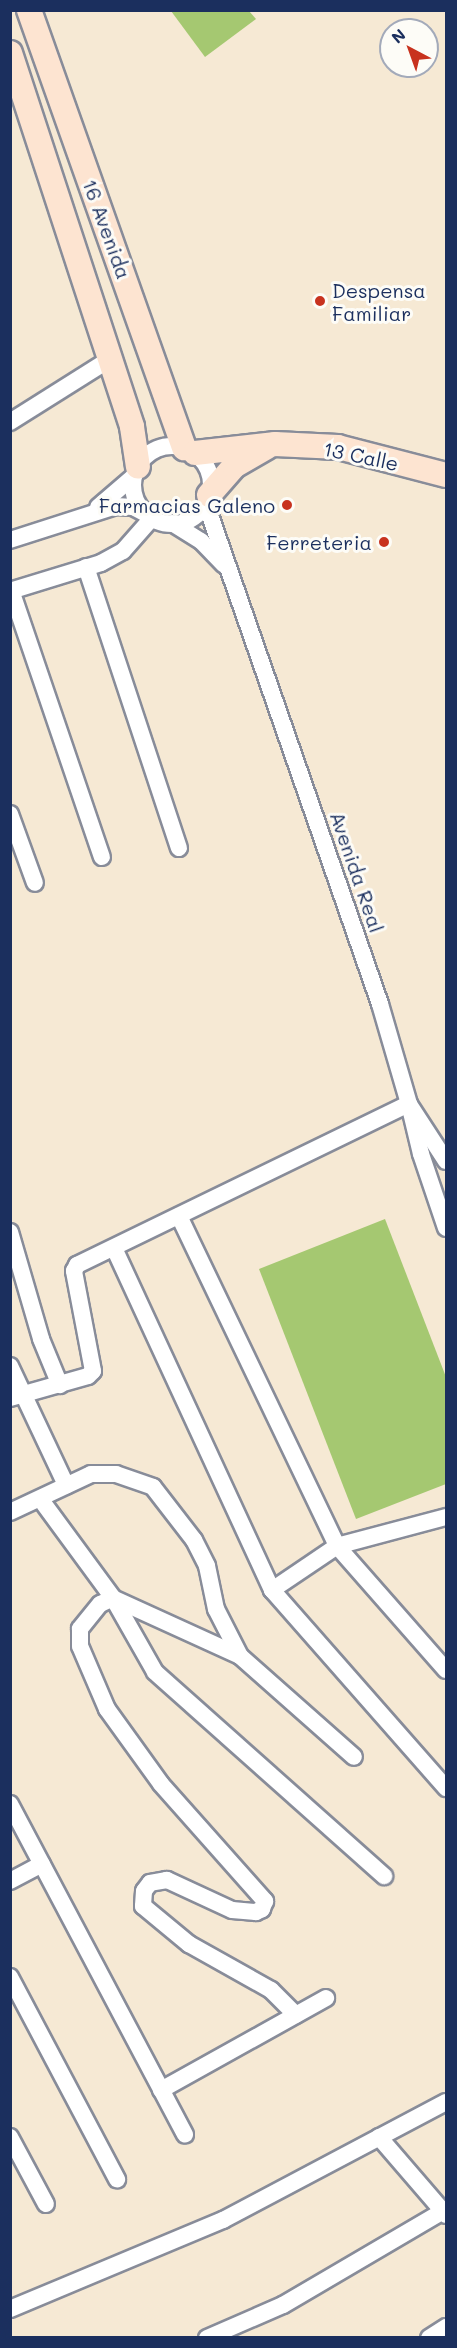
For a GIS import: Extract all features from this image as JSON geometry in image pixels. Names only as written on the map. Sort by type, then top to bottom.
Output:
[{"type":"main road","name":"16 Avenida","points":[[29,10],[189,450]]},
{"type":"main road","name":"16 Avenida","points":[[10,53],[132,427],[136,471]]},
{"type":"main road","name":"13 Calle","points":[[189,450],[275,444],[338,447],[447,475]]},
{"type":"main road","points":[[208,500],[234,466],[275,444]]},
{"type":"street","points":[[10,422],[110,359]]},
{"type":"street","points":[[10,540],[90,512],[126,505],[172,523],[191,518],[208,500],[210,476],[189,450],[156,450],[105,502],[90,512]]},
{"type":"street","points":[[136,471],[134,493],[150,516]]},
{"type":"street","name":"Avenida Real","points":[[208,500],[376,992],[410,1104],[447,1161]]},
{"type":"street","points":[[102,857],[11,590],[86,567],[123,551],[150,516]]},
{"type":"street","name":"Avenida Real","points":[[172,523],[213,552],[239,591]]},
{"type":"street","points":[[86,567],[179,848]]},
{"type":"street","points":[[10,814],[35,883]]},
{"type":"street","points":[[16,1397],[60,1385],[93,1371],[75,1268],[410,1104],[421,1154],[447,1228]]},
{"type":"street","points":[[179,1216],[337,1546],[447,1671]]},
{"type":"street","points":[[10,1232],[42,1340],[60,1385]]},
{"type":"street","points":[[114,1248],[272,1590],[447,1788]]},
{"type":"street","points":[[10,1366],[16,1397],[66,1485]]},
{"type":"street","points":[[10,1512],[91,1474],[116,1474],[153,1487],[194,1540],[207,1566],[216,1609],[240,1656]]},
{"type":"street","points":[[45,1504],[113,1598],[155,1672],[384,1876]]},
{"type":"street","points":[[272,1590],[337,1546],[447,1517]]},
{"type":"street","points":[[296,2015],[271,1990],[189,1944],[143,1906],[144,1891],[150,1883],[167,1880],[232,1910],[256,1912],[262,1910],[265,1901],[161,1784],[106,1709],[80,1646],[80,1629],[100,1604],[113,1598],[127,1601],[240,1656],[354,1757]]},
{"type":"street","points":[[10,1804],[185,2135]]},
{"type":"street","points":[[10,1881],[42,1864]]},
{"type":"street","points":[[10,1977],[117,2179]]},
{"type":"street","points":[[161,2090],[326,1998]]},
{"type":"street","points":[[10,2309],[222,2220],[447,2102]]},
{"type":"street","points":[[10,2137],[46,2204]]},
{"type":"street","points":[[207,2337],[283,2305],[445,2213],[379,2137]]},
{"type":"street","points":[[429,2337],[447,2327]]},
{"type":"green space","points":[[171,11],[249,11],[256,19],[205,57]]},
{"type":"green space","points":[[385,1219],[446,1377],[446,1484],[356,1519],[259,1269]]},
{"type":"place","name":"Despensa Familiar","points":[[320,301]]},
{"type":"place","name":"Farmacias Galeno","points":[[287,505]]},
{"type":"place","name":"Ferreteria","points":[[384,542]]}]
